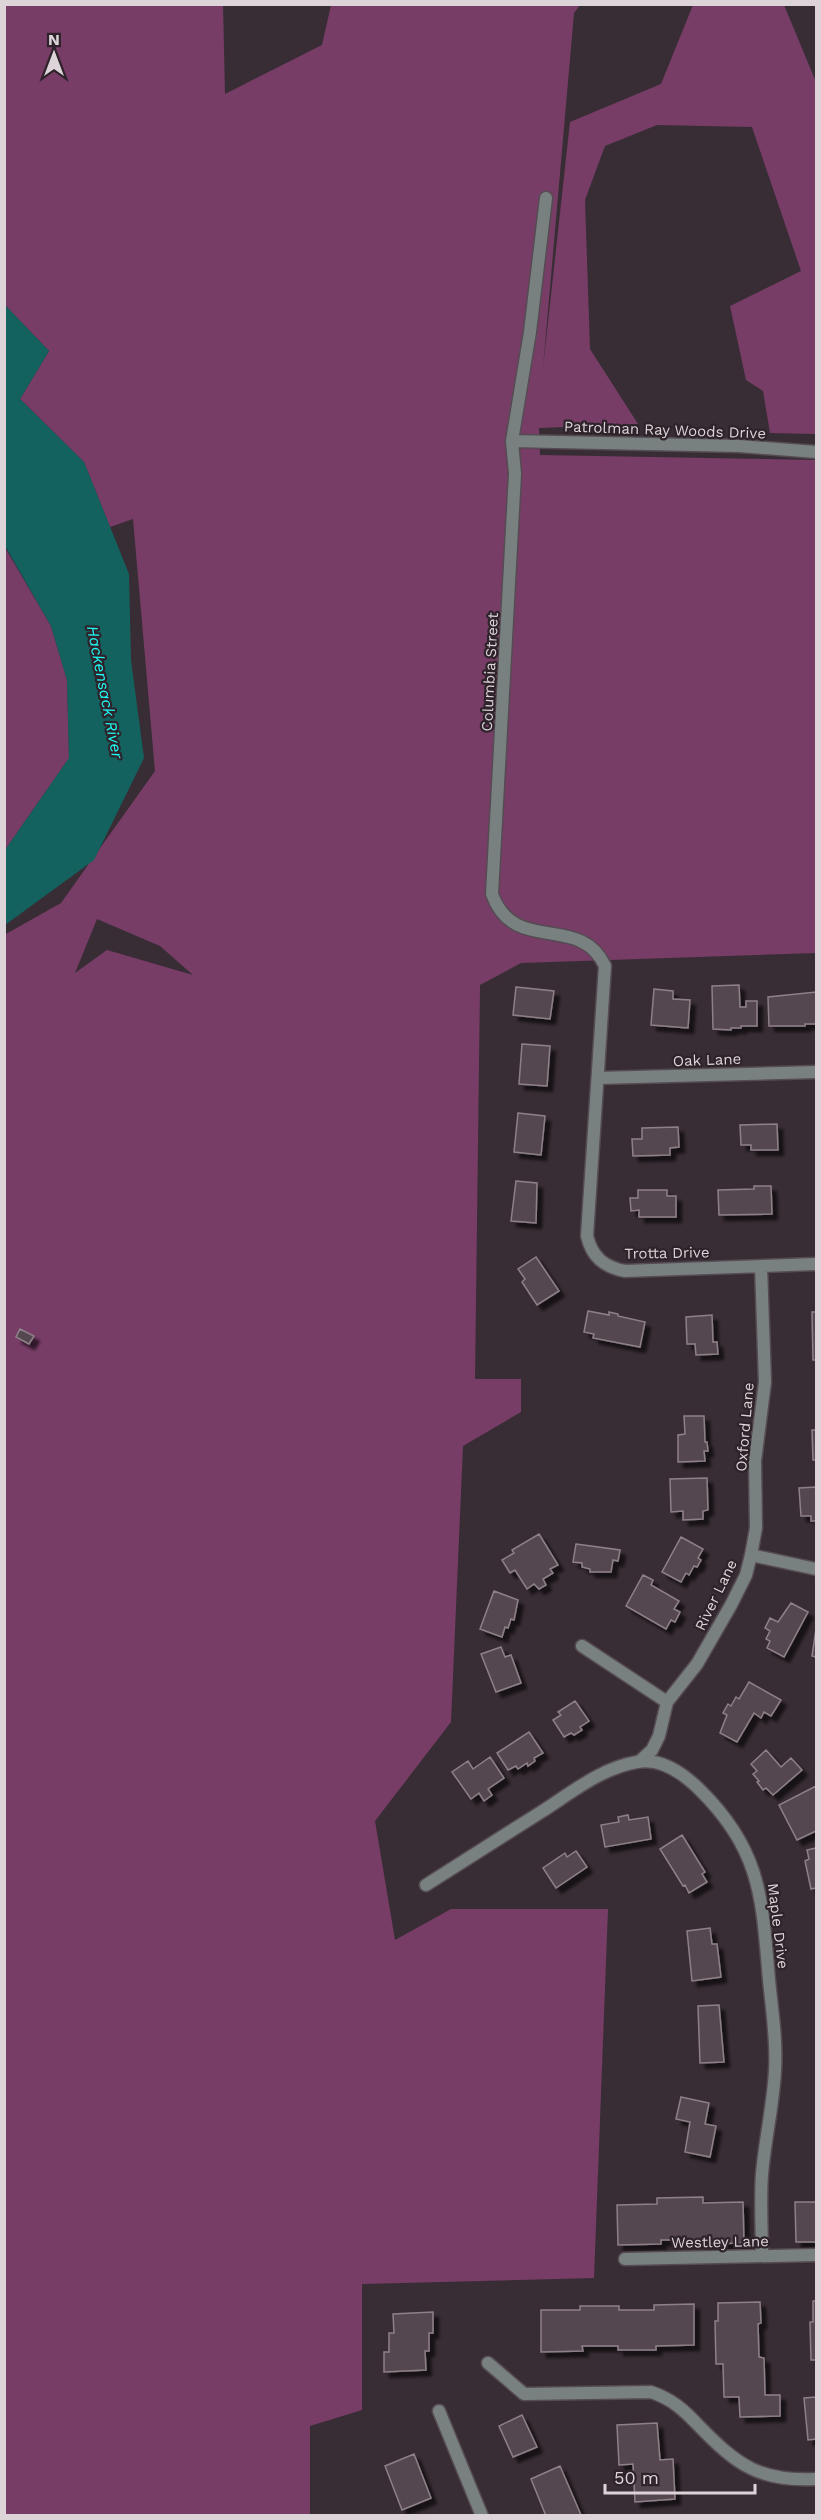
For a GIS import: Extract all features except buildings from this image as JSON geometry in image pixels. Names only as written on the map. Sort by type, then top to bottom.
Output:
[{"type":"street","name":"Columbia Street","points":[[546,198],[530,332],[512,441],[515,474],[492,894],[497,908],[506,919],[518,927],[585,942],[601,958],[606,976],[598,1078]]},
{"type":"street","name":"Patrolman Ray Woods Drive","points":[[512,441],[739,446],[816,452]]},
{"type":"street","name":"Oak Lane","points":[[598,1078],[816,1072]]},
{"type":"street","name":"Trotta Drive","points":[[598,1078],[587,1236],[590,1249],[599,1261],[612,1269],[625,1271],[816,1264]]},
{"type":"street","name":"Oxford Lane","points":[[751,1556],[756,1528],[754,1461],[765,1382],[761,1266]]},
{"type":"street","name":"River Lane","points":[[667,1702],[697,1664],[746,1575],[751,1556],[816,1569]]},
{"type":"street","points":[[582,1646],[667,1702],[659,1736],[652,1750],[640,1761]]},
{"type":"street","name":"Maple Drive","points":[[426,1885],[610,1769],[640,1761],[667,1765],[689,1779],[709,1799],[728,1821],[744,1848],[762,1899],[776,2047],[771,2114],[762,2174],[762,2256]]},
{"type":"street","name":"Westley Lane","points":[[625,2259],[816,2255]]},
{"type":"street","points":[[488,2363],[524,2394],[651,2392],[666,2397],[680,2406],[727,2454],[745,2466],[765,2475],[788,2479],[816,2479]]},
{"type":"street","points":[[438,2411],[482,2516]]},
{"type":"shaded area","points":[[5,5],[223,5],[225,94],[322,45],[331,5],[580,5],[574,13],[543,368],[570,122],[661,84],[693,5],[784,5],[816,82],[816,434],[770,433],[763,391],[746,380],[730,306],[801,271],[752,127],[657,125],[605,146],[585,200],[590,349],[638,424],[539,428],[540,455],[816,460],[816,953],[521,963],[480,985],[475,1379],[521,1379],[521,1412],[463,1446],[451,1722],[375,1821],[395,1940],[451,1909],[608,1909],[594,2278],[362,2284],[362,2410],[310,2426],[310,2515],[5,2515],[4,935],[61,903],[155,771],[133,519],[110,527],[84,462],[20,399],[49,351],[5,305]],"holes":[[[97,919],[160,946],[193,975],[107,950],[75,973]]]},
{"type":"shaded area","points":[[4,546],[51,626],[67,680],[69,758],[5,850]]},
{"type":"water","name":"Hackensack River","points":[[5,305],[49,351],[20,399],[84,462],[129,574],[131,660],[144,758],[94,860],[5,925],[5,850],[69,758],[67,680],[51,626],[5,546]]}]
